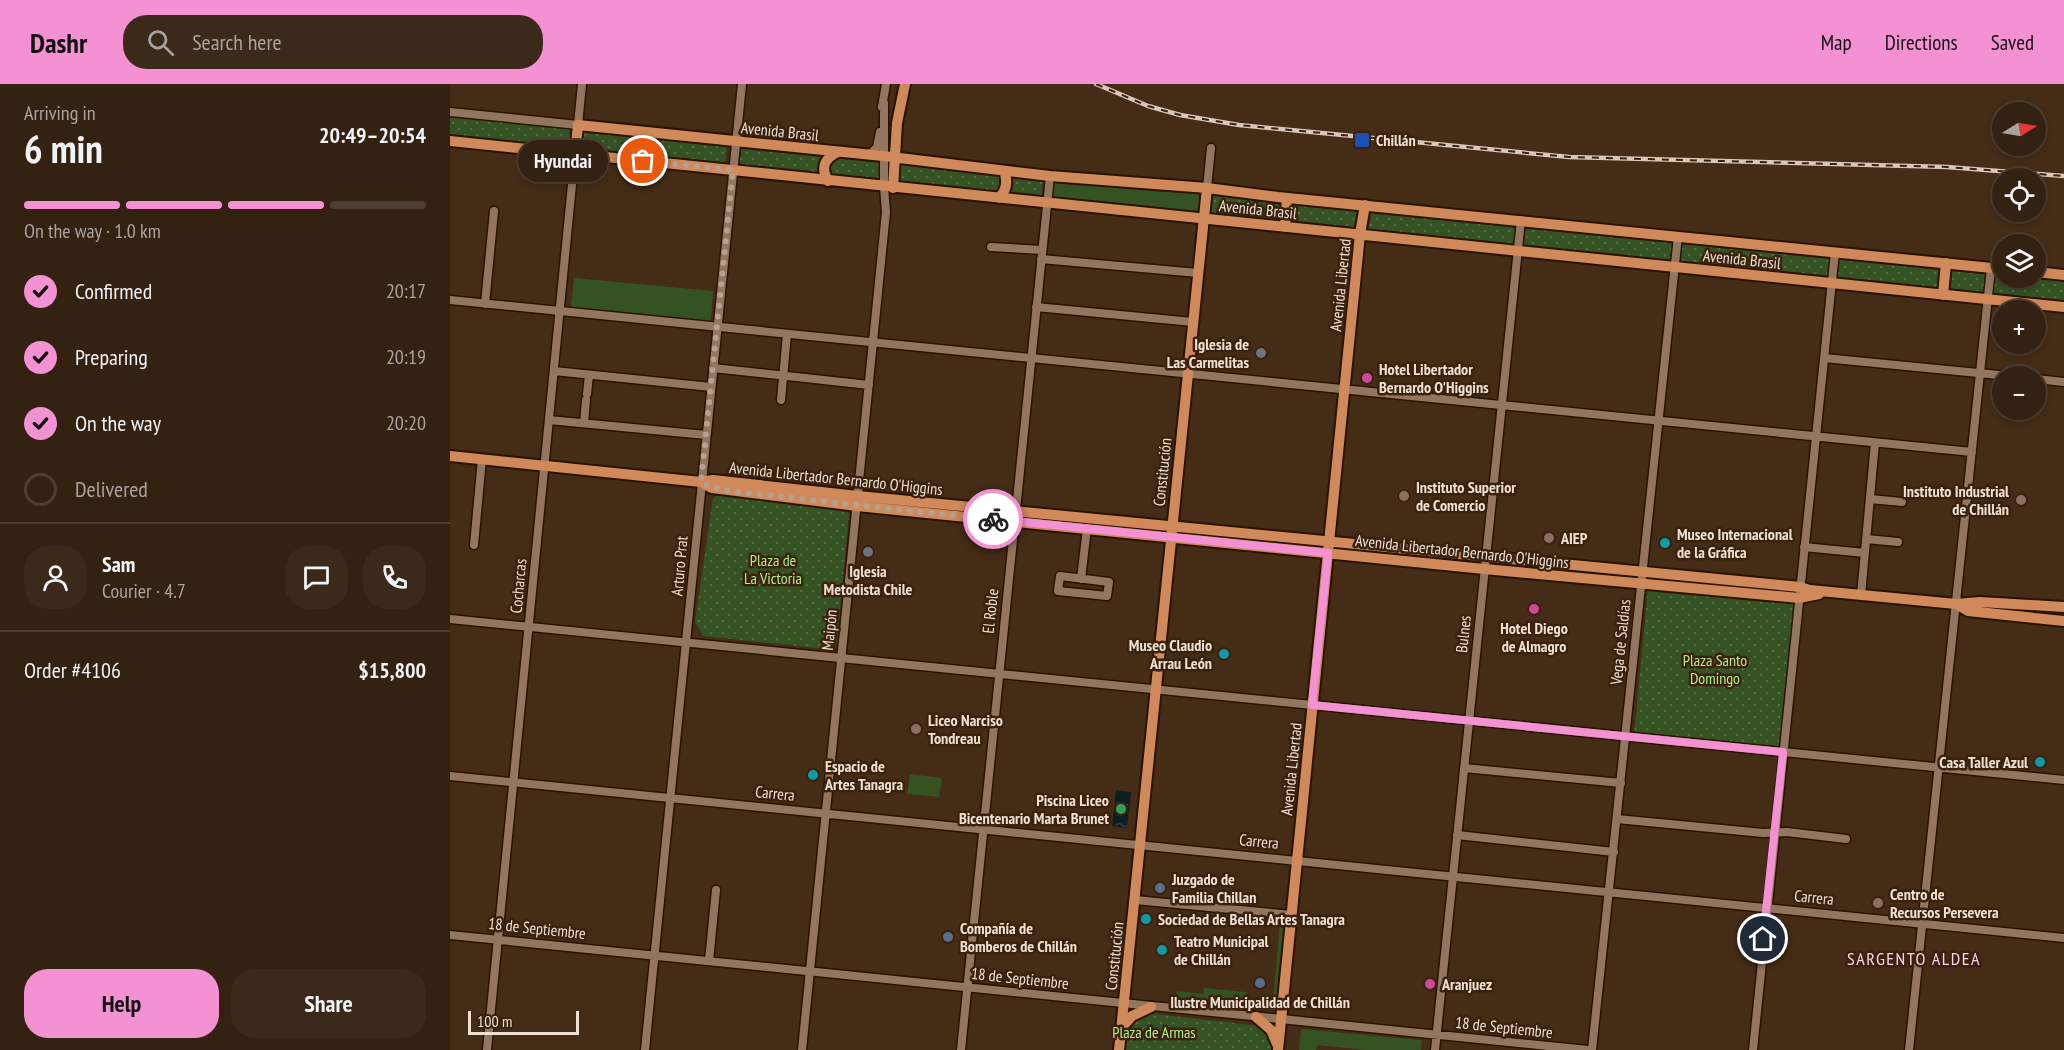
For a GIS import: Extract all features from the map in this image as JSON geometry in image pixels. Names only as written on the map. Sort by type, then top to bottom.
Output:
[{"type":"main road","name":"Maipón","points":[[889,187],[889,158],[905,84]]},
{"type":"main road","name":"Avenida Brasil","points":[[578,125],[1050,176],[1207,188],[1287,198],[1992,268]]},
{"type":"main road","name":"Cocharcas","points":[[575,154],[578,125]]},
{"type":"main road","name":"Avenida Brasil","points":[[450,141],[2064,307]]},
{"type":"main road","points":[[828,181],[824,173],[824,164],[830,156],[839,152]]},
{"type":"main road","points":[[999,198],[1007,183],[1004,171]]},
{"type":"main road","name":"Constitución","points":[[1119,1050],[1207,188]]},
{"type":"main road","points":[[1285,227],[1287,198]]},
{"type":"main road","name":"Avenida Libertad","points":[[1278,1048],[1360,234],[1365,205]]},
{"type":"main road","points":[[1943,295],[1947,263]]},
{"type":"main road","points":[[2046,273],[2064,275]]},
{"type":"main road","name":"Avenida Libertador Bernardo O'Higgins","points":[[450,456],[701,482],[712,488],[1172,531],[1329,542],[1486,557],[1642,578]]},
{"type":"main road","name":"Avenida Libertador Bernardo O'Higgins","points":[[1015,516],[1087,528],[1172,531],[1328,553],[1484,569],[1642,578],[1799,593],[1828,592],[1956,604],[1980,602],[2064,607]]},
{"type":"main road","name":"Avenida Libertador Bernardo O'Higgins","points":[[1956,604],[1968,611],[2064,621]]},
{"type":"main road","points":[[1121,1029],[1137,1012],[1151,1007]]},
{"type":"main road","points":[[1256,1017],[1271,1030],[1278,1048]]},
{"type":"street","points":[[578,125],[582,84]]},
{"type":"street","name":"Arturo Prat","points":[[645,1050],[742,84]]},
{"type":"street","points":[[870,155],[878,145],[886,84]]},
{"type":"street","points":[[884,103],[889,158]]},
{"type":"street","name":"Avenida Brasil","points":[[450,112],[578,125]]},
{"type":"street","name":"Constitución","points":[[1207,188],[1211,148]]},
{"type":"street","name":"Cocharcas","points":[[487,1050],[575,154]]},
{"type":"street","name":"El Roble","points":[[961,1050],[1050,176]]},
{"type":"street","name":"Maipón","points":[[802,1050],[889,187]]},
{"type":"street","points":[[485,304],[494,211]]},
{"type":"street","name":"Bulnes","points":[[1435,1050],[1521,220]]},
{"type":"street","name":"Vega de Saldías","points":[[1592,1050],[1678,236]]},
{"type":"street","points":[[991,248],[1198,273]]},
{"type":"street","points":[[1753,1050],[1835,252]]},
{"type":"street","points":[[1909,1050],[1988,299],[1992,285]]},
{"type":"street","points":[[450,300],[1972,452]]},
{"type":"street","points":[[1036,307],[1193,322]]},
{"type":"street","points":[[781,400],[787,334]]},
{"type":"street","points":[[1824,358],[1992,375]]},
{"type":"street","points":[[713,368],[869,385]]},
{"type":"street","points":[[554,371],[711,387]]},
{"type":"street","points":[[584,423],[589,375]]},
{"type":"street","points":[[2046,380],[2064,382]]},
{"type":"street","points":[[549,420],[706,435]]},
{"type":"street","points":[[1861,595],[1875,443]]},
{"type":"street","points":[[474,545],[482,459]]},
{"type":"street","points":[[1870,499],[1902,502]]},
{"type":"street","points":[[1081,579],[1087,528]]},
{"type":"street","points":[[1866,539],[1898,542]]},
{"type":"street","points":[[1804,547],[1865,553]]},
{"type":"street","points":[[1060,576],[1081,579],[1109,582],[1107,596],[1058,591],[1060,576]]},
{"type":"street","points":[[450,619],[2064,780]]},
{"type":"street","points":[[1464,768],[1621,783]]},
{"type":"street","name":"Carrera","points":[[450,776],[2064,938]]},
{"type":"street","points":[[1617,819],[1846,839]]},
{"type":"street","points":[[1457,835],[1614,852]]},
{"type":"street","points":[[709,961],[716,890]]},
{"type":"street","points":[[1134,900],[1292,915]]},
{"type":"street","name":"18 de Septiembre","points":[[450,935],[1588,1050]]},
{"type":"green space","points":[[450,116],[570,127],[569,149],[450,134]]},
{"type":"green space","points":[[584,130],[727,146],[725,164],[583,149]]},
{"type":"green space","points":[[741,149],[881,163],[879,184],[739,170]]},
{"type":"green space","points":[[900,165],[1043,180],[1041,199],[898,185]]},
{"type":"green space","points":[[1052,180],[1201,193],[1199,214],[1050,200]]},
{"type":"green space","points":[[1212,193],[1358,209],[1355,231],[1211,213]]},
{"type":"green space","points":[[1372,210],[1517,225],[1515,246],[1368,231]]},
{"type":"green space","points":[[1523,225],[1673,242],[1671,264],[1522,246]]},
{"type":"green space","points":[[1679,240],[1830,255],[1827,279],[1677,264]]},
{"type":"green space","points":[[1837,256],[1940,267],[1937,289],[1835,280]]},
{"type":"green space","points":[[1951,266],[1987,271],[1985,295],[1948,291]]},
{"type":"green space","points":[[2046,277],[2064,279],[2064,305],[2046,303],[2046,300],[1993,297],[1993,288],[2046,288]]},
{"type":"green space","points":[[574,278],[713,291],[711,319],[707,323],[574,309],[571,306]]},
{"type":"green space","name":"Plaza de La Victoria","points":[[724,492],[842,506],[849,514],[837,643],[826,649],[703,636],[695,622],[713,498]]},
{"type":"green space","name":"Plaza Santo Domingo","points":[[1648,589],[1795,604],[1781,750],[1634,735]]},
{"type":"green space","points":[[910,774],[942,778],[939,797],[907,794]]},
{"type":"green space","points":[[1280,923],[1285,924],[1278,1001],[1273,1001]]},
{"type":"green space","points":[[1204,988],[1246,992],[1245,1008],[1176,1002],[1177,991],[1203,994]]},
{"type":"green space","name":"Plaza de Armas","points":[[1147,1013],[1265,1027],[1272,1042],[1271,1050],[1126,1050],[1130,1027]]},
{"type":"green space","points":[[1301,1029],[1422,1040],[1421,1050],[1366,1050],[1317,1045],[1316,1050],[1299,1050]]},
{"type":"water","name":"Piscina Liceo Bicentenario Marta Brunet","points":[[1116,790],[1131,792],[1127,828],[1112,826]]},
{"type":"railway","points":[[1096,84],[1148,106],[1180,115],[1239,125],[1569,157],[1947,167],[2064,176]]},
{"type":"way so far","points":[[643,161],[733,170],[701,482],[712,488],[734,491],[993,519]]},
{"type":"place","name":"Chillán","points":[[1362,140]]},
{"type":"place","name":"Hyundai","points":[[643,161]]},
{"type":"place","name":"Iglesia de Las Carmelitas","points":[[1261,353]]},
{"type":"place","name":"Hotel Libertador Bernardo O'Higgins","points":[[1367,378]]},
{"type":"place","name":"Instituto Superior de Comercio","points":[[1404,496]]},
{"type":"place","name":"Instituto Industrial de Chillán","points":[[2021,500]]},
{"type":"place","name":"AIEP","points":[[1549,538]]},
{"type":"place","name":"Museo Internacional de la Gráfica","points":[[1665,543]]},
{"type":"place","name":"Iglesia Metodista Chile","points":[[868,552]]},
{"type":"place","name":"Hotel Diego de Almagro","points":[[1534,609]]},
{"type":"place","name":"Museo Claudio Arrau León","points":[[1224,654]]},
{"type":"place","name":"Liceo Narciso Tondreau","points":[[916,729]]},
{"type":"place","name":"Casa Taller Azul","points":[[2040,762]]},
{"type":"place","name":"Espacio de Artes Tanagra","points":[[813,775]]},
{"type":"place","name":"Piscina Liceo Bicentenario Marta Brunet","points":[[1121,809]]},
{"type":"place","name":"Juzgado de Familia Chillan","points":[[1160,888]]},
{"type":"place","name":"Centro de Recursos Persevera","points":[[1878,903]]},
{"type":"place","name":"Sociedad de Bellas Artes Tanagra","points":[[1146,919]]},
{"type":"place","name":"Compañía de Bomberos de Chillán","points":[[948,937]]},
{"type":"place","name":"Teatro Municipal de Chillán","points":[[1162,950]]},
{"type":"place","name":"Ilustre Municipalidad de Chillán","points":[[1260,983]]},
{"type":"place","name":"Aranjuez","points":[[1430,984]]},
{"type":"district","name":"SARGENTO ALDEA","points":[[1914,959]]},
{"type":"route","points":[[993,519],[1328,553],[1312,705],[1783,752],[1763,939]]}]
